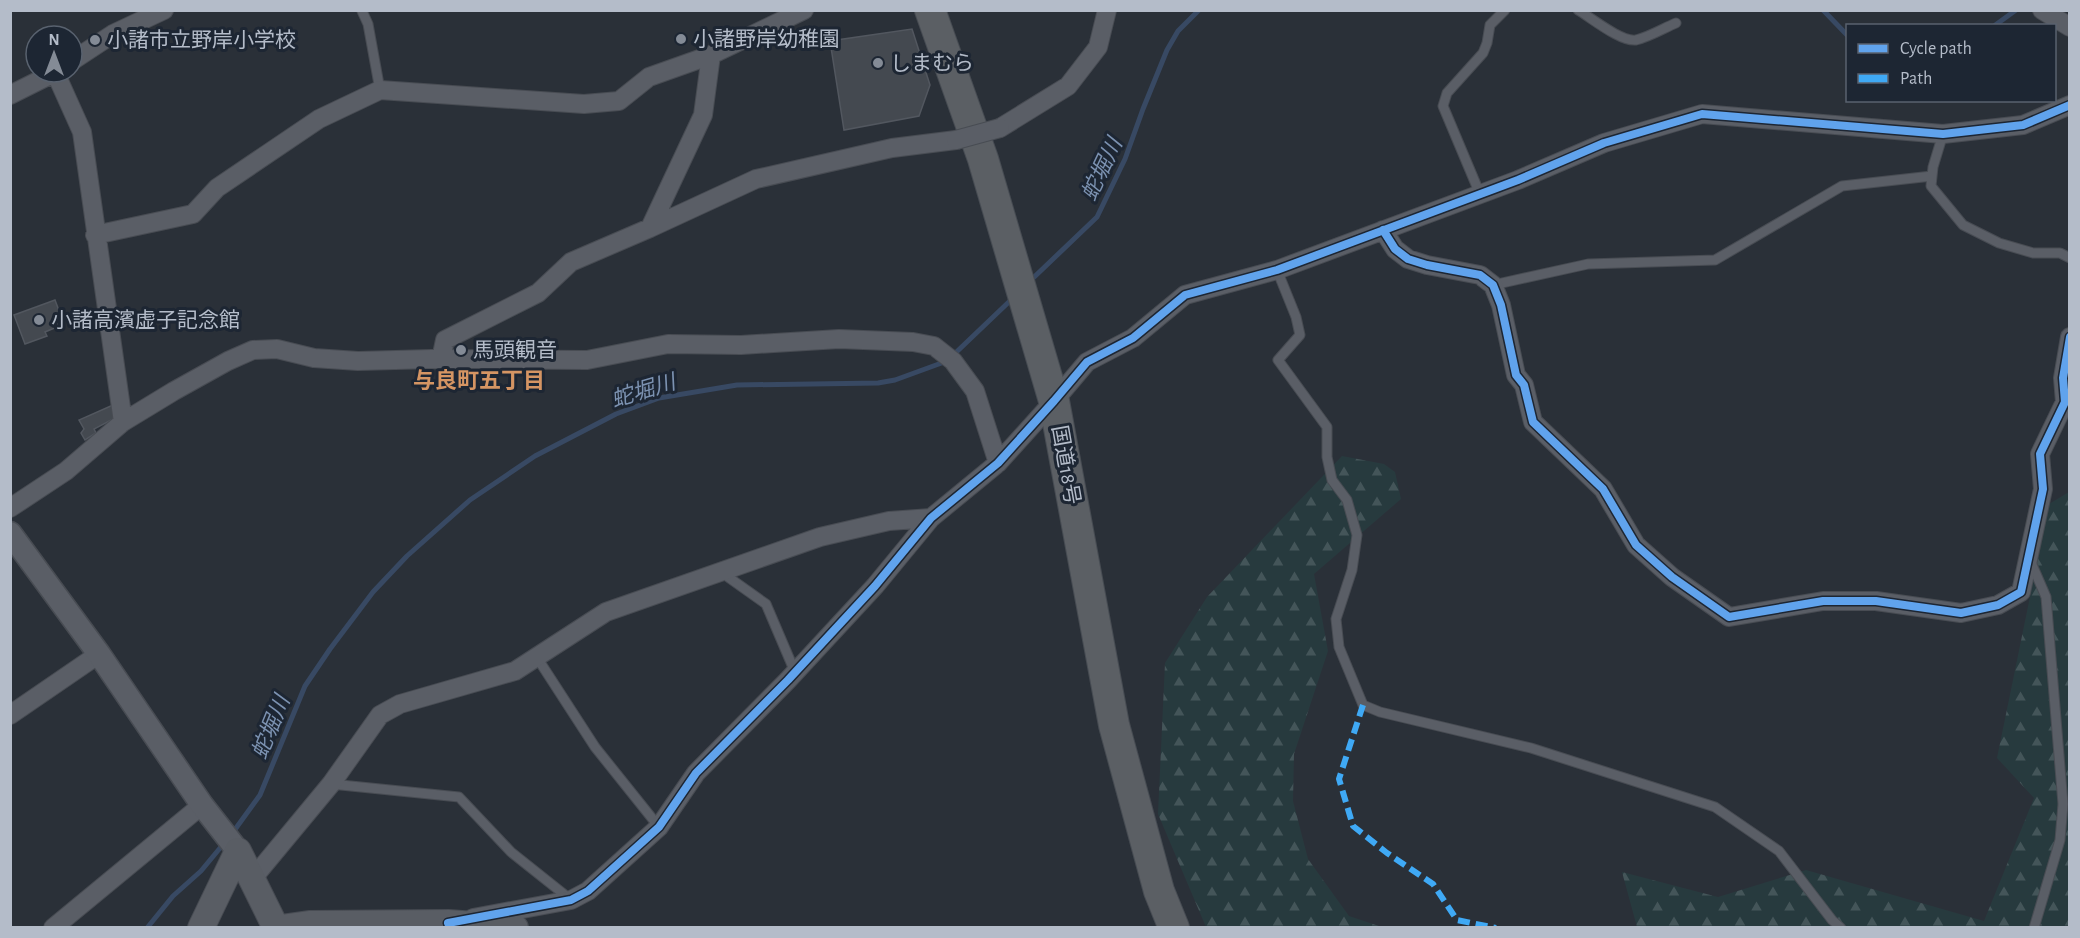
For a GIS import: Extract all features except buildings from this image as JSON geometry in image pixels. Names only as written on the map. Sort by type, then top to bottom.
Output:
[{"type":"highway","name":"国道18号","points":[[930,10],[983,159],[1054,401],[1114,725],[1159,891],[1174,927]]},
{"type":"main road","points":[[238,851],[276,927]]},
{"type":"main road","points":[[201,927],[238,851]]},
{"type":"main road","points":[[281,927],[309,924],[448,923],[515,927]]},
{"type":"street","points":[[84,53],[113,34],[164,10]]},
{"type":"street","points":[[95,235],[193,214],[216,188],[319,119],[380,90],[584,104],[619,100],[649,77],[711,55],[804,10]]},
{"type":"street","points":[[441,359],[445,340],[538,292],[571,262],[756,179],[892,148],[956,140],[1000,128],[1068,86],[1098,47],[1107,10]]},
{"type":"street","points":[[2042,10],[2070,27]]},
{"type":"street","points":[[650,228],[703,115],[711,55]]},
{"type":"street","points":[[10,95],[32,84]]},
{"type":"street","points":[[60,84],[82,132],[123,422]]},
{"type":"street","points":[[448,923],[571,900],[588,891],[659,827],[696,773],[795,672],[874,586],[931,518],[998,463],[1086,362],[1133,338],[1185,295],[1277,270],[1480,194],[1604,143],[1702,114],[1943,134],[2023,125],[2070,105]]},
{"type":"street","points":[[1383,230],[1395,249],[1408,259],[1427,266],[1480,275],[1493,285],[1501,305],[1516,375],[1524,385],[1533,422],[1603,489],[1636,545],[1672,577],[1729,617],[1823,601],[1876,601],[1961,613],[1998,604],[2021,592],[2043,489],[2040,454],[2065,402],[2063,378],[2070,337]]},
{"type":"street","points":[[10,508],[66,471],[123,422],[211,370],[252,350],[277,349],[314,358],[358,361],[587,360],[668,344],[741,345],[839,339],[913,342],[934,346],[953,361],[975,392],[998,463]]},
{"type":"street","points":[[252,878],[331,784],[380,715],[400,704],[515,671],[606,612],[820,537],[889,520],[931,518]]},
{"type":"street","points":[[10,533],[99,654],[202,805],[238,851]]},
{"type":"street","points":[[10,716],[99,654]]},
{"type":"street","points":[[53,927],[202,805]]},
{"type":"lane","points":[[1480,194],[1443,106],[1447,93],[1483,53],[1490,25],[1505,10]]},
{"type":"lane","points":[[1578,10],[1620,38],[1636,40],[1676,23]]},
{"type":"lane","points":[[362,11],[368,24],[380,90]]},
{"type":"lane","points":[[1943,134],[1931,186],[1963,225],[2000,243],[2033,253],[2061,253],[2070,258]]},
{"type":"lane","points":[[1493,285],[1588,264],[1715,260],[1842,186],[1932,176]]},
{"type":"lane","points":[[1277,270],[1296,317],[1300,335],[1278,360],[1327,427],[1327,457],[1332,480],[1347,500],[1357,535],[1352,570],[1336,620],[1339,647],[1363,705],[1380,712],[1531,748],[1715,807],[1779,851],[1832,920],[1841,927]]},
{"type":"lane","points":[[2028,556],[2046,597],[2063,804],[2060,840],[2034,927]]},
{"type":"lane","points":[[721,572],[766,604],[795,672]]},
{"type":"lane","points":[[536,656],[595,747],[659,827]]},
{"type":"lane","points":[[331,784],[459,797],[511,852],[571,900]]},
{"type":"green space","points":[[1342,456],[1384,464],[1395,472],[1401,499],[1314,574],[1328,651],[1294,754],[1293,801],[1308,859],[1349,916],[1382,927],[1206,927],[1158,814],[1165,663],[1207,597]]},
{"type":"green space","points":[[2069,492],[2069,927],[1637,927],[1622,872],[1718,897],[1806,870],[1984,921],[2034,798],[1997,758],[2049,504]]},
{"type":"waterway","name":"蛇堀川","points":[[1030,281],[1097,217],[1125,159],[1167,50],[1178,31],[1199,10]]},
{"type":"waterway","name":"蛇堀川","points":[[1823,10],[1846,34]]},
{"type":"waterway","name":"蛇堀川","points":[[1997,24],[2016,10]]},
{"type":"waterway","name":"蛇堀川","points":[[231,835],[260,795],[305,686],[330,649],[373,592],[407,556],[470,500],[535,456],[616,414],[659,398],[737,385],[878,383],[895,380],[947,361],[1013,298]]},
{"type":"waterway","name":"蛇堀川","points":[[147,928],[173,896],[201,871],[225,842]]},
{"type":"marked path","points":[[1363,705],[1339,779],[1353,826],[1387,853],[1433,884],[1457,920],[1496,928]]},
{"type":"cycle path","points":[[448,923],[571,900],[588,891],[659,827],[696,773],[788,680],[875,586],[931,518],[998,463],[1087,362],[1133,338],[1185,295],[1277,270],[1518,180],[1604,143],[1702,114],[1943,134],[2023,125],[2070,105]]},
{"type":"cycle path","points":[[1383,230],[1395,249],[1408,259],[1480,275],[1493,285],[1501,305],[1516,375],[1524,385],[1533,422],[1603,489],[1636,545],[1672,577],[1729,617],[1823,601],[1876,601],[1961,613],[1998,605],[2021,592],[2043,489],[2040,454],[2065,402],[2063,378],[2070,337]]},
{"type":"place","name":"小諸野岸幼稚園","points":[[681,39]]},
{"type":"place","name":"小諸市立野岸小学校","points":[[95,40]]},
{"type":"place","name":"しまむら","points":[[878,63]]},
{"type":"place","name":"小諸高濱虚子記念館","points":[[39,320]]},
{"type":"place","name":"馬頭観音","points":[[461,350]]},
{"type":"district","name":"与良町五丁目","points":[[479,380]]}]
